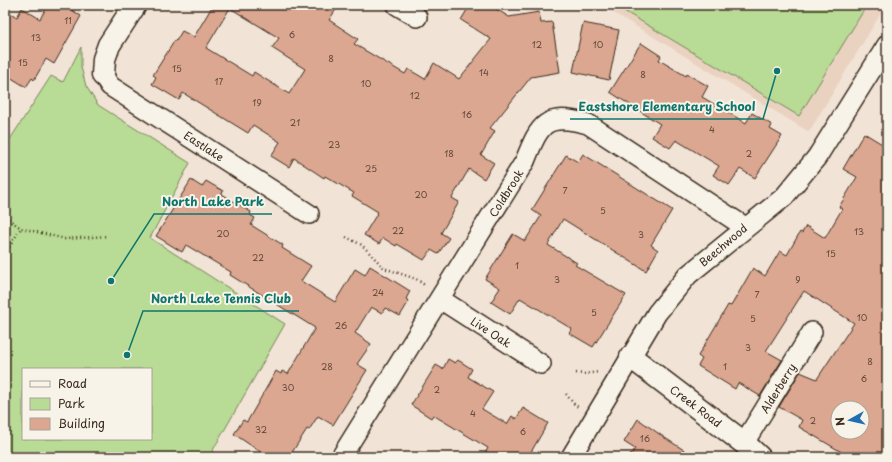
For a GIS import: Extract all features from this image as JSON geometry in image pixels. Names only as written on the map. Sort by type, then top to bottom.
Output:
[{"type":"street","points":[[103,75],[104,59],[109,45],[134,5]]},
{"type":"street","points":[[397,5],[417,17]]},
{"type":"street","name":"Beechwood","points":[[571,457],[658,313],[688,275],[745,227],[784,197],[817,157],[887,45]]},
{"type":"street","name":"Eastlake","points":[[103,75],[110,86],[309,214]]},
{"type":"street","name":"Coldbrook","points":[[341,457],[434,293],[525,162],[534,139],[546,123],[557,118],[568,118],[588,124],[745,227]]},
{"type":"street","name":"Live Oak","points":[[434,293],[541,364]]},
{"type":"street","name":"Alderberry","points":[[752,450],[812,332]]},
{"type":"street","name":"Creek Road","points":[[631,357],[752,450]]},
{"type":"path","points":[[5,217],[21,228],[65,239],[108,236]]},
{"type":"path","points":[[5,254],[21,228]]},
{"type":"path","points":[[346,237],[362,245],[384,268],[416,280],[434,293]]},
{"type":"path","points":[[576,373],[583,374],[600,371]]},
{"type":"shaded area","points":[[601,5],[886,5],[809,132]]},
{"type":"green space","points":[[614,5],[867,5],[799,116]]},
{"type":"green space","points":[[81,47],[81,67],[86,86],[98,105],[190,163],[150,238],[285,324],[209,457],[5,457],[5,147],[51,76],[63,82]]},
{"type":"building","points":[[48,5],[64,5],[81,16],[54,64],[46,59],[34,80],[32,78],[26,87],[5,74],[5,10],[17,17],[22,8],[40,19]]},
{"type":"building","points":[[213,5],[339,5],[329,20],[358,39],[354,44],[405,74],[408,69],[425,79],[434,63],[459,79],[491,39],[461,20],[470,5],[490,5],[509,17],[539,12],[541,23],[552,22],[560,72],[531,77],[490,128],[495,131],[481,155],[494,163],[484,179],[469,169],[452,198],[459,202],[441,233],[449,238],[438,254],[431,250],[424,260],[397,244],[396,246],[383,238],[379,244],[364,235],[378,212],[352,196],[354,193],[325,176],[324,178],[294,158],[289,167],[271,156],[280,142],[253,125],[248,133],[183,93],[179,100],[152,84],[156,77],[153,75],[182,31],[194,37]],"holes":[[[230,8],[279,38],[272,48],[305,69],[289,94],[254,72],[252,76],[206,48]]]},
{"type":"building","points":[[583,23],[619,30],[609,80],[573,72]]},
{"type":"building","points":[[641,43],[661,56],[659,60],[686,76],[687,74],[708,86],[702,97],[746,123],[752,113],[772,125],[770,129],[782,136],[755,178],[740,169],[729,185],[713,175],[719,166],[676,140],[670,148],[652,137],[660,124],[610,92]]},
{"type":"building","points":[[864,133],[887,147],[887,457],[850,457],[799,427],[802,420],[779,407],[800,372],[817,379],[854,323],[804,291],[766,351],[782,360],[760,396],[738,383],[735,389],[698,366],[702,359],[698,356],[728,305],[731,306],[753,268],[765,276],[780,251],[787,255],[800,232],[802,233],[806,226],[825,238],[842,209],[839,207],[857,177],[843,169]]},
{"type":"building","points":[[583,154],[672,210],[651,245],[658,250],[646,271],[563,219],[548,245],[577,263],[575,265],[626,295],[593,347],[569,333],[572,329],[520,298],[510,314],[491,302],[500,288],[485,279],[513,234],[525,241],[541,216],[532,210],[566,155],[578,162]]},
{"type":"building","points":[[191,180],[202,187],[206,181],[223,191],[222,194],[251,212],[250,215],[255,218],[251,225],[283,245],[282,248],[311,266],[301,281],[335,302],[355,269],[365,275],[370,266],[410,291],[406,299],[409,301],[400,316],[385,308],[382,313],[371,307],[355,333],[371,344],[357,364],[367,370],[333,425],[318,416],[309,430],[307,429],[289,457],[268,457],[234,434],[243,420],[247,422],[276,371],[281,374],[282,371],[288,374],[315,328],[230,275],[231,272],[186,245],[182,252],[156,236]]},
{"type":"building","points":[[448,359],[455,363],[458,360],[472,369],[468,377],[493,392],[482,409],[507,424],[512,416],[516,419],[523,408],[548,423],[528,457],[483,457],[488,448],[433,415],[431,418],[411,405],[436,365],[443,369]]},
{"type":"building","points":[[638,419],[695,457],[629,457],[635,449],[624,442]]},
{"type":"place","name":"Eastshore Elementary School","points":[[777,71]]},
{"type":"place","name":"North Lake Park","points":[[111,281]]},
{"type":"place","name":"North Lake Tennis Club","points":[[127,355]]}]
